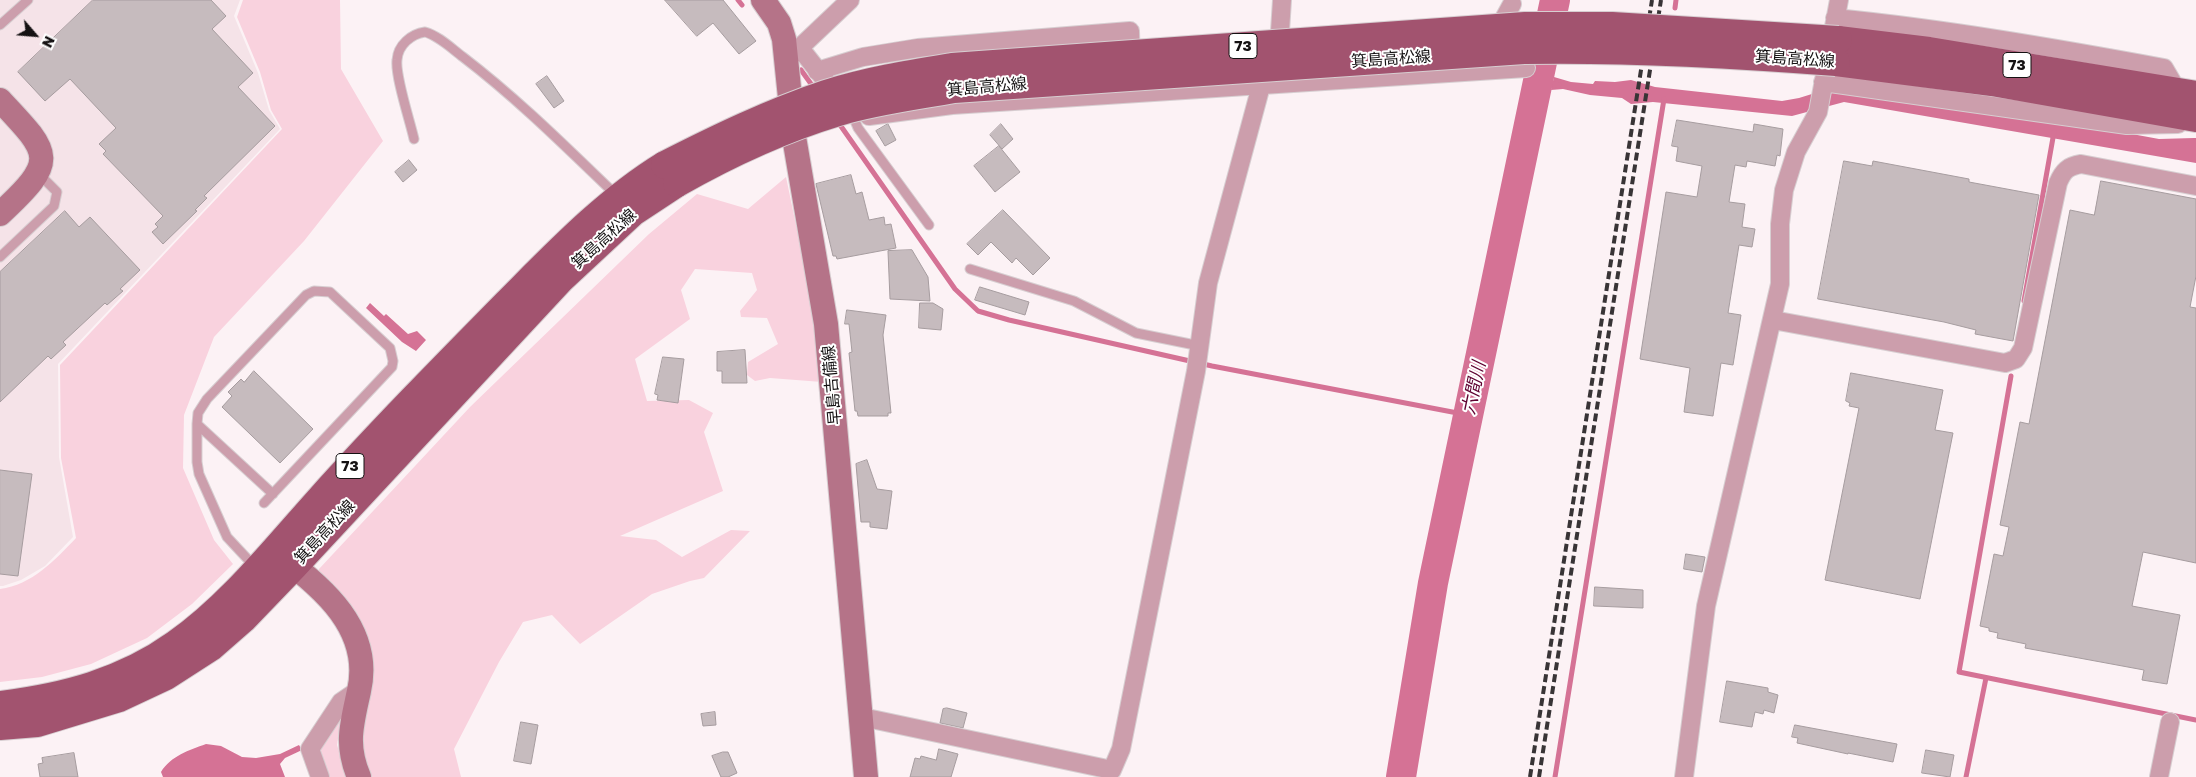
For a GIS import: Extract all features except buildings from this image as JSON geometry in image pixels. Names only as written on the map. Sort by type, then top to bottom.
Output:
[{"type":"main road","name":"早島吉備線","points":[[763,0],[779,23],[784,39],[793,54],[794,137],[826,324],[866,777]]},
{"type":"main road","name":"箕島高松線","points":[[0,705],[46,700],[86,689],[132,670],[176,644],[275,562],[561,279],[671,174],[722,136],[770,114],[827,94],[885,79],[952,67],[1525,26],[1612,26],[1992,82],[2196,118]]},
{"type":"main road","name":"箕島高松線","points":[[1831,58],[1929,51],[2187,93]]},
{"type":"main road","points":[[0,100],[33,136],[37,142],[42,160],[38,172],[28,188],[0,214]]},
{"type":"main road","name":"箕島高松線","points":[[0,726],[36,723],[75,713],[119,698],[166,676],[211,647],[243,618],[275,562],[350,466],[453,358],[548,262],[619,197],[671,174]]},
{"type":"main road","points":[[275,562],[332,600],[348,621],[357,640],[361,663],[360,689],[351,723],[350,747],[359,777]]},
{"type":"street","points":[[850,0],[793,54],[817,71],[852,114],[872,116],[952,105],[1526,68]]},
{"type":"street","points":[[862,717],[1111,774],[1120,749],[1198,358],[1208,283],[1262,86],[1279,47],[1282,0]]},
{"type":"street","points":[[1684,777],[1706,606],[1780,284],[1780,224],[1784,190],[1796,152],[1818,112],[1831,58],[1839,0]]},
{"type":"street","points":[[1477,71],[1512,4]]},
{"type":"street","points":[[817,71],[863,56],[918,48],[1130,31],[1132,94]]},
{"type":"street","points":[[1831,58],[2127,126],[2196,124]]},
{"type":"street","points":[[1773,320],[2005,363],[2016,359],[2023,348],[2058,183],[2063,172],[2072,166],[2081,164],[2196,186]]},
{"type":"street","points":[[320,777],[310,749],[341,702],[360,689]]},
{"type":"street","points":[[2159,777],[2170,722]]},
{"type":"lane","points":[[0,25],[28,0]]},
{"type":"lane","points":[[414,139],[396,61],[403,45],[413,35],[425,32],[441,41],[496,83],[619,197]]},
{"type":"lane","points":[[852,114],[858,128],[929,225]]},
{"type":"lane","points":[[0,257],[54,206],[57,192],[38,172]]},
{"type":"lane","points":[[970,269],[1074,301],[1136,333],[1198,358]]},
{"type":"lane","points":[[264,503],[392,367],[390,348],[338,297],[330,292],[314,291],[306,295],[207,398],[198,413],[197,462],[199,474],[227,537],[275,562]]},
{"type":"lane","points":[[197,424],[273,494]]},
{"type":"shaded area","points":[[0,0],[240,0],[234,16],[258,73],[269,110],[280,129],[58,364],[59,457],[73,537],[45,566],[21,580],[3,586],[0,586]]},
{"type":"shaded area","points":[[243,0],[340,0],[341,69],[383,141],[304,241],[214,337],[184,415],[183,468],[214,540],[233,564],[192,604],[147,638],[91,664],[42,677],[0,682],[0,589],[12,587],[33,577],[51,563],[76,538],[61,458],[60,365],[282,129],[271,110],[260,72],[237,17]]},
{"type":"shaded area","points":[[1554,77],[1571,82],[1593,84],[1595,81],[1615,82],[1631,80],[1655,87],[1782,101],[1828,89],[2056,120],[2159,139],[2196,138],[2196,163],[1844,102],[1792,116],[1653,102],[1631,104],[1622,98],[1590,95],[1563,89],[1551,90]]},
{"type":"shaded area","points":[[786,177],[818,331],[822,382],[770,378],[755,381],[747,375],[748,362],[778,344],[767,318],[741,317],[740,311],[757,290],[752,273],[695,269],[681,290],[690,319],[635,359],[647,401],[689,400],[713,413],[704,432],[723,491],[620,536],[656,540],[682,557],[731,530],[750,531],[704,578],[652,594],[580,644],[552,615],[523,622],[499,662],[454,749],[461,777],[371,777],[362,752],[361,725],[373,661],[364,627],[346,600],[319,577],[319,569],[470,407],[649,234],[697,194],[748,209]]},
{"type":"shaded area","points":[[370,303],[384,316],[386,314],[408,334],[417,331],[426,340],[416,351],[402,342],[366,308]]},
{"type":"shaded area","points":[[342,713],[337,745],[347,777],[327,777],[317,754]]},
{"type":"shaded area","points":[[206,744],[221,746],[242,757],[256,758],[280,754],[299,745],[302,750],[285,758],[280,764],[285,777],[163,777],[161,772],[175,758]]},
{"type":"waterway","points":[[738,0],[742,5]]},
{"type":"waterway","name":"六間川","points":[[1401,777],[1433,583],[1555,0]]},
{"type":"waterway","points":[[1675,8],[1676,0]]},
{"type":"waterway","points":[[801,70],[814,88]]},
{"type":"waterway","points":[[1538,82],[1559,85]]},
{"type":"waterway","points":[[1555,777],[1664,99]]},
{"type":"waterway","points":[[838,122],[955,289],[978,311],[1009,320],[1212,366],[1468,415]]},
{"type":"waterway","points":[[2024,301],[2054,132]]},
{"type":"waterway","points":[[2011,376],[1959,672],[2196,720]]},
{"type":"waterway","points":[[1966,777],[1986,678]]},
{"type":"railway","points":[[1530,777],[1652,0]]},
{"type":"railway","points":[[1539,777],[1661,0]]}]
